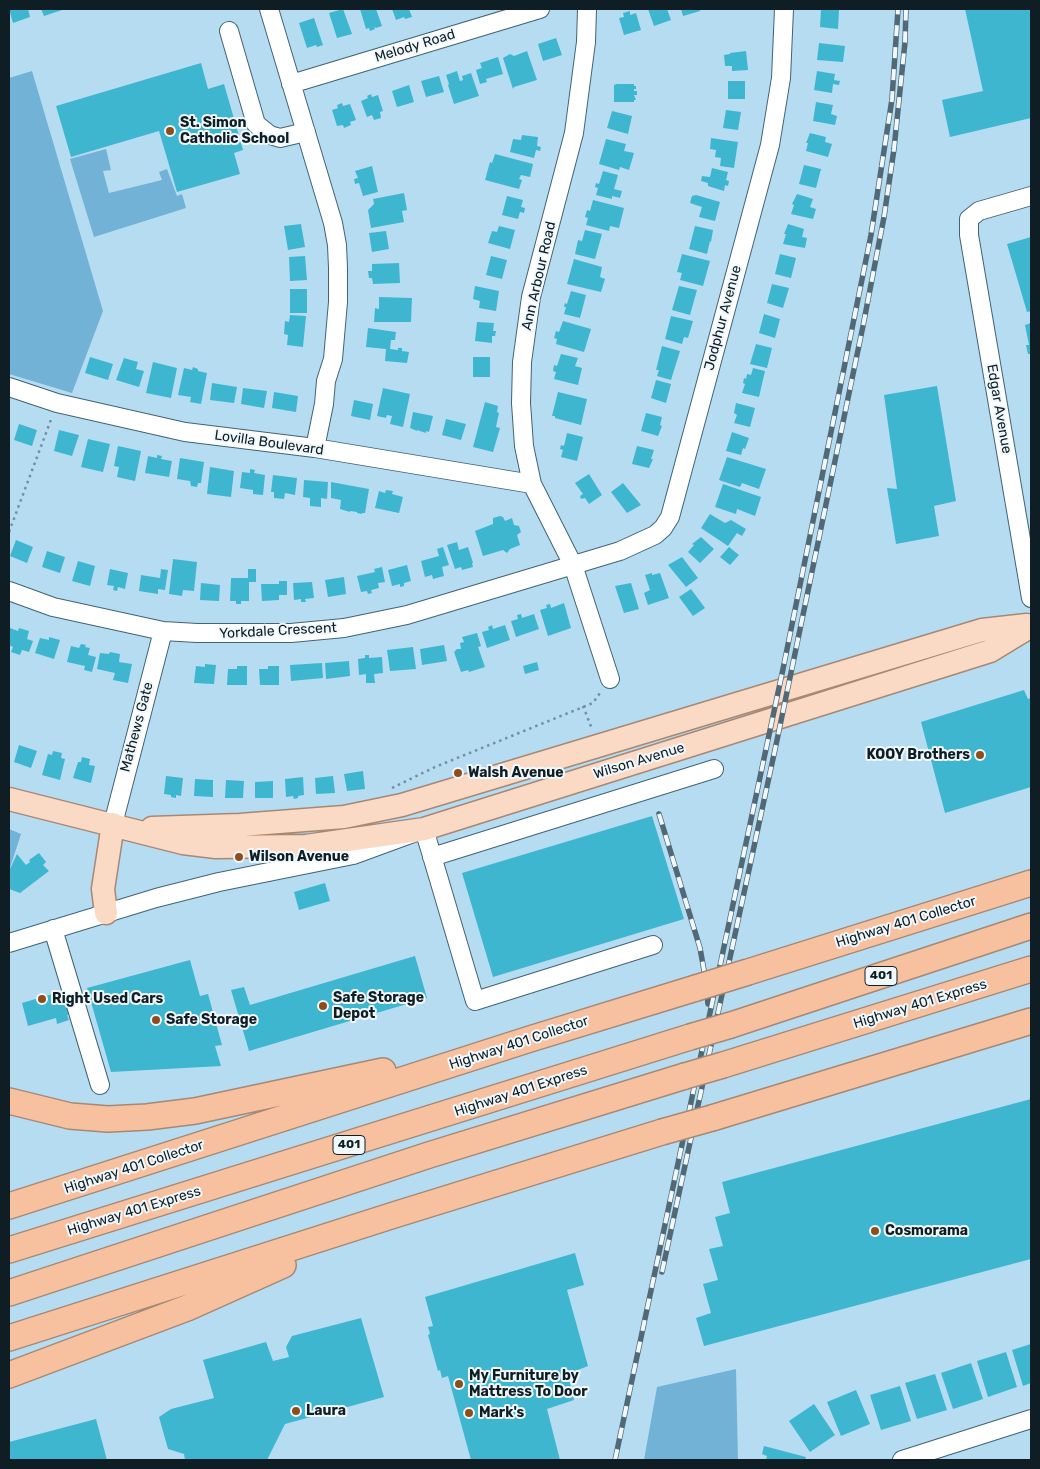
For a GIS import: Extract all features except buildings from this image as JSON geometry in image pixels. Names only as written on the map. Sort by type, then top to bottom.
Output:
[{"type":"highway","name":"Highway 401 Collector","points":[[9,1206],[530,1039],[1031,883]]},
{"type":"highway","name":"Highway 401 Express","points":[[9,1250],[731,1025],[1031,926]]},
{"type":"highway","name":"Highway 401 Express","points":[[9,1293],[429,1155],[1031,971]]},
{"type":"highway","points":[[9,1338],[394,1215],[1031,1021]]},
{"type":"highway","points":[[932,1051],[1031,1029]]},
{"type":"highway","points":[[9,1101],[70,1116],[108,1119],[147,1117],[194,1111],[530,1039]]},
{"type":"highway","points":[[9,1375],[187,1308],[394,1215]]},
{"type":"main road","name":"Wilson Avenue","points":[[393,798],[982,630],[1031,625]]},
{"type":"main road","name":"Wilson Avenue","points":[[424,829],[990,651],[1031,625]]},
{"type":"main road","points":[[136,830],[344,817],[393,798]]},
{"type":"main road","points":[[9,799],[183,843],[216,847],[306,846],[424,829]]},
{"type":"main road","points":[[106,913],[103,889],[113,824]]},
{"type":"street","points":[[269,9],[333,223],[338,268],[338,302],[333,359],[326,381],[324,404],[315,448]]},
{"type":"street","name":"Melody Road","points":[[291,84],[540,9]]},
{"type":"street","name":"Ann Arbour Road","points":[[587,9],[586,42],[574,133],[531,297],[524,338],[521,403],[524,446],[532,484],[573,565],[610,679]]},
{"type":"street","name":"Jodphur Avenue","points":[[573,565],[620,551],[645,541],[655,536],[670,517],[770,145],[781,78],[784,9]]},
{"type":"street","points":[[229,31],[256,124],[270,135],[280,138],[306,132]]},
{"type":"street","name":"Edgar Avenue","points":[[1031,196],[979,211],[968,220],[969,235],[1026,542],[1031,598]]},
{"type":"street","name":"Lovilla Boulevard","points":[[9,387],[57,403],[185,432],[315,448],[532,484]]},
{"type":"street","name":"Yorkdale Crescent","points":[[9,591],[53,607],[163,631],[246,634],[291,633],[344,628],[436,607],[573,565]]},
{"type":"street","name":"Mathews Gate","points":[[113,824],[163,631]]},
{"type":"street","points":[[432,857],[714,769]]},
{"type":"street","points":[[424,829],[475,1001],[653,945]]},
{"type":"street","name":"Wilson Avenue","points":[[9,943],[106,913],[219,882],[353,855],[424,829]]},
{"type":"street","points":[[53,929],[100,1085]]},
{"type":"street","points":[[902,1460],[1031,1419]]},
{"type":"path","points":[[9,532],[57,403]]},
{"type":"path","points":[[393,798],[435,768],[593,703],[610,679]]},
{"type":"path","points":[[583,706],[592,729],[599,727]]},
{"type":"shaded area","points":[[32,71],[103,311],[72,393],[9,374],[9,78]]},
{"type":"shaded area","points":[[106,149],[111,170],[103,171],[109,193],[162,180],[159,172],[167,169],[177,196],[182,194],[186,208],[94,237],[70,159]]},
{"type":"shaded area","points":[[9,829],[21,834],[9,871]]},
{"type":"shaded area","points":[[736,1369],[738,1460],[644,1460],[657,1387]]},
{"type":"railway","points":[[615,1460],[783,669],[871,235],[892,99],[898,9]]},
{"type":"railway","points":[[662,1272],[776,745],[863,326],[884,217],[894,149],[905,42],[906,9]]},
{"type":"railway","points":[[659,814],[700,948],[708,1004]]},
{"type":"place","name":"St. Simon Catholic School","points":[[170,131]]},
{"type":"place","name":"KOOY Brothers","points":[[980,755]]},
{"type":"place","name":"Walsh Avenue","points":[[458,773]]},
{"type":"place","name":"Wilson Avenue","points":[[239,857]]},
{"type":"place","name":"Right Used Cars","points":[[42,999]]},
{"type":"place","name":"Safe Storage Depot","points":[[323,1006]]},
{"type":"place","name":"Safe Storage","points":[[156,1020]]},
{"type":"place","name":"Cosmorama","points":[[875,1231]]},
{"type":"place","name":"My Furniture by Mattress To Door","points":[[459,1384]]},
{"type":"place","name":"Laura","points":[[296,1411]]},
{"type":"place","name":"Mark's","points":[[469,1413]]}]
